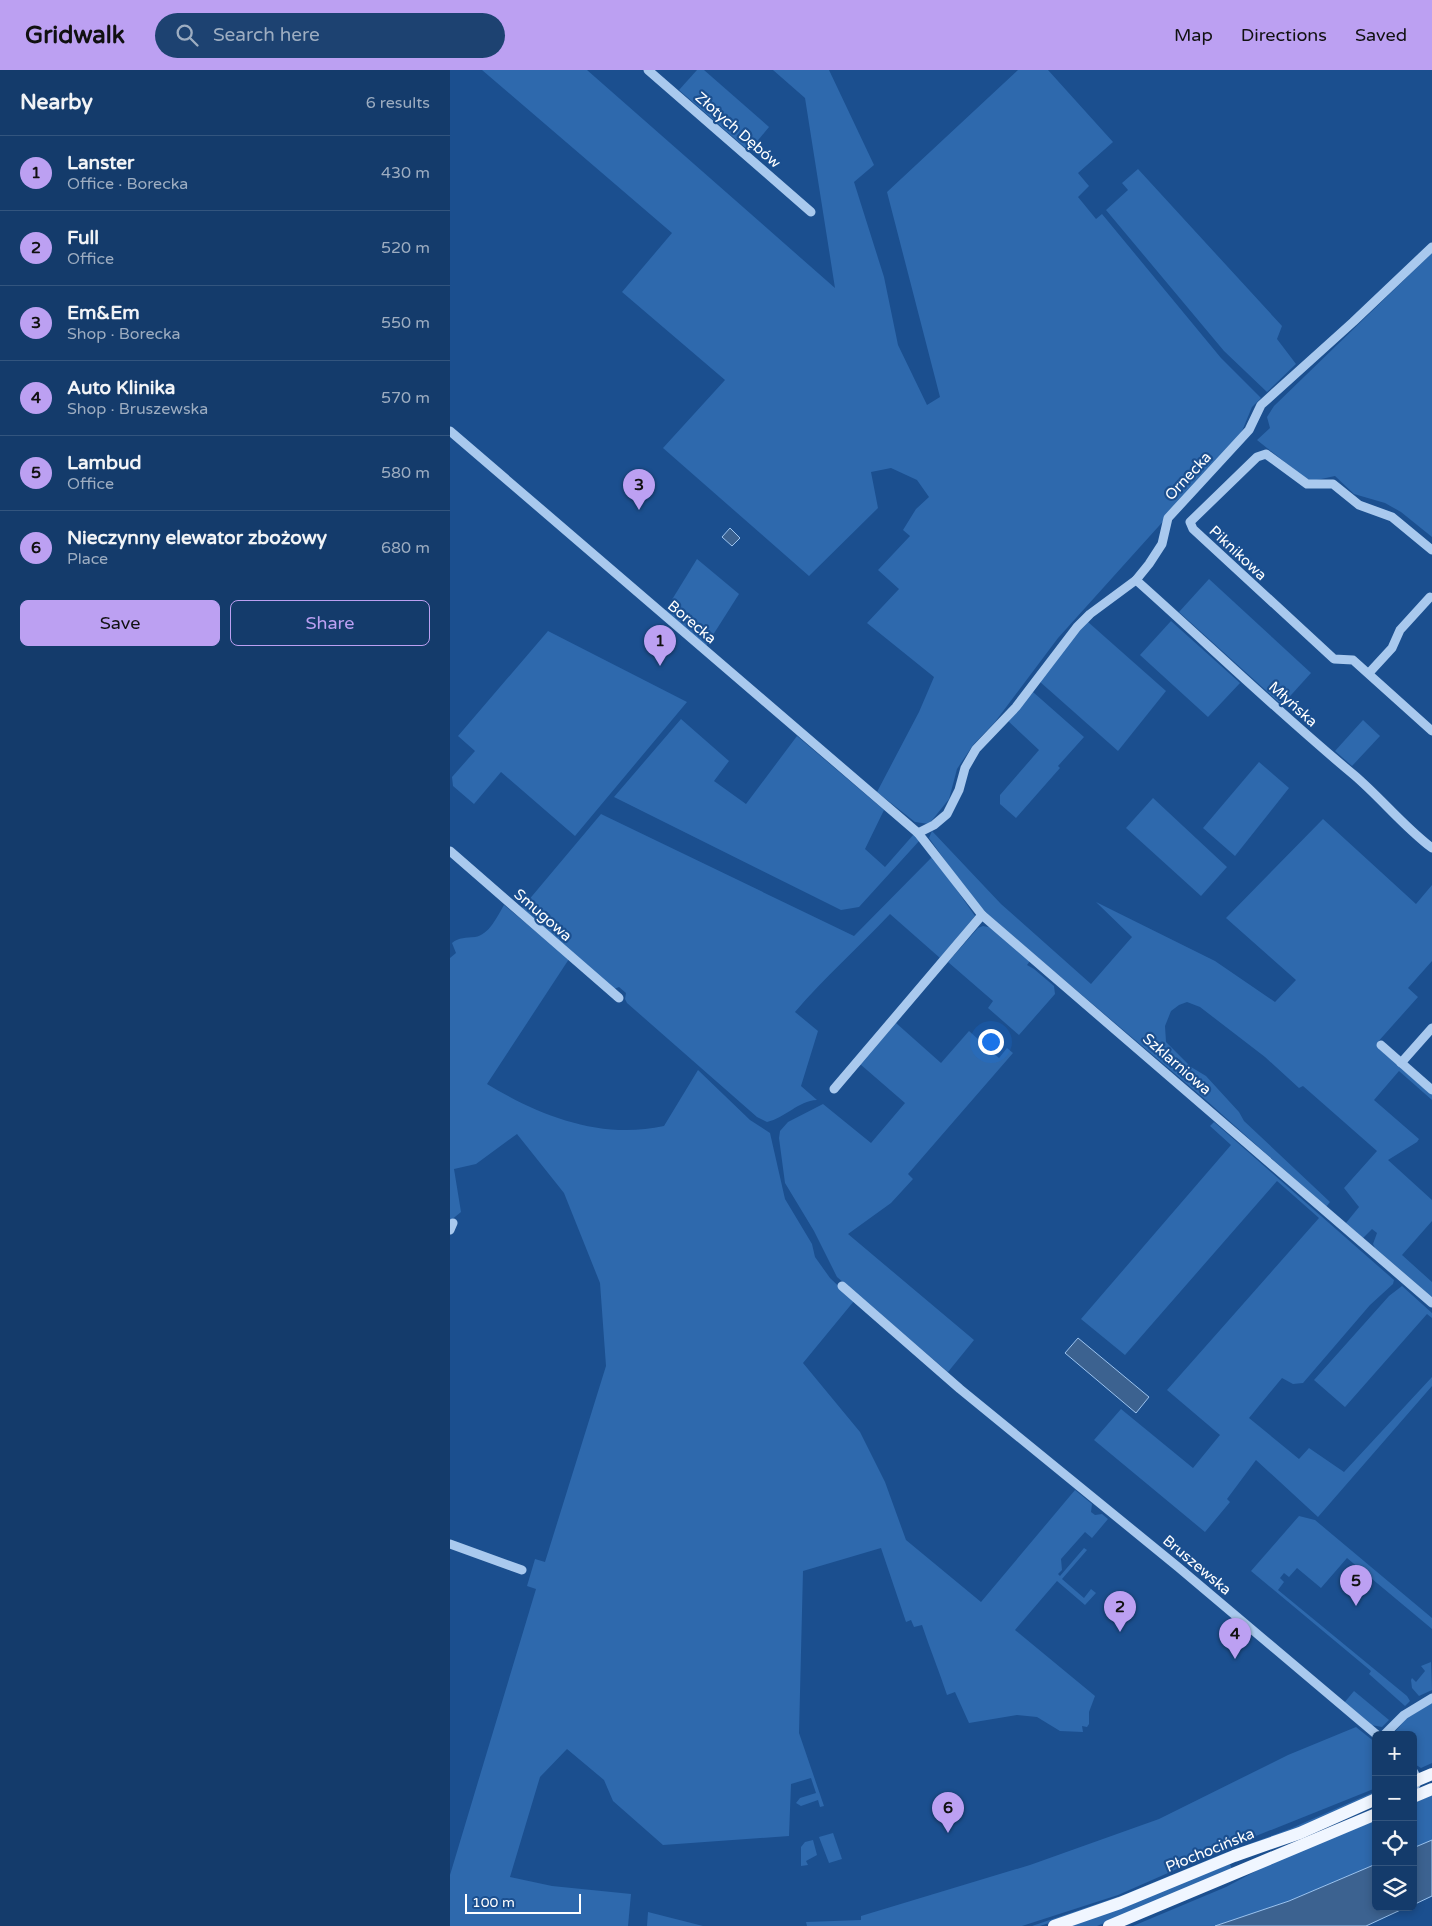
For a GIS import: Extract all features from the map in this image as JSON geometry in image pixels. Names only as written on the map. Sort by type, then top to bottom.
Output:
[{"type":"main road","points":[[1417,1780],[1432,1774]]},
{"type":"main road","points":[[1417,1795],[1432,1788]]},
{"type":"main road","name":"Płochocińska","points":[[1054,1926],[1120,1903],[1234,1856],[1300,1833],[1372,1801]]},
{"type":"main road","name":"Płochocińska","points":[[1109,1926],[1372,1816]]},
{"type":"street","name":"Złotych Dębów","points":[[648,70],[811,212]]},
{"type":"street","name":"Ornecka","points":[[918,832],[934,825],[947,814],[959,790],[965,768],[976,749],[1016,707],[1081,623],[1136,580],[1157,554],[1168,518],[1249,430],[1261,405],[1432,247]]},
{"type":"street","name":"Borecka","points":[[450,431],[918,832]]},
{"type":"street","name":"Piknikowa","points":[[1432,550],[1392,517],[1359,505],[1333,484],[1307,484],[1266,454],[1257,457],[1190,522],[1193,530],[1334,659],[1353,660],[1432,731]]},
{"type":"street","name":"Młyńska","points":[[1136,580],[1228,666],[1270,700],[1432,848]]},
{"type":"street","points":[[1368,673],[1392,648],[1400,630],[1431,597]]},
{"type":"street","name":"Szklarniowa","points":[[918,832],[982,915],[1174,1078],[1432,1303]]},
{"type":"street","name":"Smugowa","points":[[450,851],[619,998]]},
{"type":"street","points":[[834,1089],[982,915]]},
{"type":"street","points":[[1401,1063],[1432,1028]]},
{"type":"street","points":[[1381,1046],[1432,1090]]},
{"type":"street","name":"Bruszewska","points":[[842,1286],[1372,1731]]},
{"type":"street","points":[[450,1544],[522,1570]]},
{"type":"street","points":[[1388,1731],[1404,1715],[1432,1698]]},
{"type":"street","points":[[1234,1856],[1240,1871]]},
{"type":"shaded area","points":[[482,70],[587,70],[835,288],[805,98],[773,70],[829,70],[874,165],[854,182],[884,277],[898,345],[927,405],[940,397],[887,192],[1018,70],[1048,70],[1113,142],[1078,173],[1089,186],[1078,197],[1096,219],[1102,214],[1221,358],[1261,398],[1252,407],[1240,436],[1058,638],[995,722],[973,745],[957,769],[949,799],[929,824],[915,822],[877,792],[919,712],[934,677],[867,623],[899,589],[878,570],[910,536],[903,530],[916,509],[929,497],[917,480],[891,468],[871,472],[878,508],[809,576],[663,448],[725,380],[622,292],[672,233]]},
{"type":"shaded area","points":[[697,70],[704,70],[769,127],[749,151],[679,90]]},
{"type":"shaded area","points":[[1138,169],[1282,326],[1277,339],[1296,364],[1267,392],[1224,351],[1106,210],[1128,190],[1122,183]]},
{"type":"shaded area","points":[[1432,253],[1432,537],[1401,512],[1385,503],[1354,494],[1335,476],[1312,481],[1306,479],[1257,440],[1270,428],[1267,417],[1274,406]]},
{"type":"shaded area","points":[[730,528],[740,538],[732,546],[722,537]]},
{"type":"shaded area","points":[[697,559],[739,594],[706,646],[665,611]]},
{"type":"shaded area","points":[[1209,579],[1311,673],[1282,705],[1179,612]]},
{"type":"shaded area","points":[[1171,621],[1240,683],[1208,717],[1140,655]]},
{"type":"shaded area","points":[[1085,622],[1088,622],[1166,691],[1118,751],[1039,681]]},
{"type":"shaded area","points":[[548,631],[687,702],[575,836],[501,772],[474,804],[453,786],[452,777],[475,751],[458,736]]},
{"type":"shaded area","points":[[1033,692],[1084,737],[1058,766],[1060,768],[1016,818],[1000,804],[1000,795],[1039,750],[1007,720]]},
{"type":"shaded area","points":[[681,719],[729,761],[714,781],[746,804],[797,736],[884,810],[865,849],[885,867],[914,834],[920,840],[859,907],[841,910],[614,797]]},
{"type":"shaded area","points":[[1363,720],[1380,736],[1352,766],[1335,751]]},
{"type":"shaded area","points":[[1259,762],[1289,788],[1235,856],[1203,828]]},
{"type":"shaded area","points":[[1153,798],[1227,867],[1201,896],[1126,828]]},
{"type":"shaded area","points":[[601,814],[854,936],[933,856],[975,916],[940,958],[890,914],[795,1012],[818,1031],[801,1086],[817,1100],[804,1103],[767,1122],[757,1117],[627,1003],[625,999],[626,993],[619,987],[614,989],[522,908]]},
{"type":"shaded area","points":[[1323,819],[1416,904],[1432,885],[1432,961],[1408,988],[1418,997],[1376,1044],[1432,1094],[1432,1100],[1399,1071],[1374,1100],[1419,1139],[1388,1160],[1432,1200],[1432,1221],[1402,1255],[1432,1282],[1432,1297],[1375,1248],[1373,1244],[1377,1233],[1372,1229],[1363,1238],[1346,1223],[1359,1207],[1344,1188],[1377,1151],[1303,1086],[1299,1088],[1265,1057],[1200,1007],[1187,1002],[1171,1011],[1165,1026],[1166,1042],[1191,1067],[1206,1076],[1239,1112],[1244,1121],[1330,1202],[1326,1207],[1207,1101],[990,917],[972,898],[929,838],[932,831],[1001,904],[1091,984],[1132,937],[1096,902],[1215,961],[1275,1002],[1296,980],[1226,918]]},
{"type":"shaded area","points":[[504,905],[569,959],[487,1084],[528,1106],[572,1122],[617,1130],[640,1130],[664,1126],[698,1070],[750,1120],[770,1133],[785,1199],[812,1244],[815,1257],[830,1278],[854,1301],[803,1363],[860,1432],[885,1482],[906,1540],[981,1602],[1075,1490],[1092,1504],[1091,1512],[1095,1515],[1102,1514],[1108,1519],[1092,1538],[1085,1532],[1061,1559],[1062,1570],[1058,1574],[1060,1576],[1084,1548],[1087,1550],[1062,1579],[1084,1598],[1091,1589],[1096,1593],[1085,1605],[1057,1581],[1015,1630],[1095,1696],[1089,1712],[1089,1724],[1087,1727],[1082,1726],[1083,1732],[1060,1731],[1037,1717],[1017,1715],[969,1723],[955,1692],[947,1695],[922,1625],[914,1627],[911,1620],[906,1622],[881,1548],[803,1571],[799,1733],[824,1806],[820,1807],[818,1800],[801,1806],[796,1803],[800,1798],[816,1793],[811,1778],[791,1784],[789,1836],[663,1845],[613,1801],[604,1780],[567,1749],[540,1777],[510,1877],[552,1886],[631,1894],[628,1926],[450,1926],[450,1875],[536,1589],[527,1586],[535,1559],[545,1562],[606,1366],[600,1283],[564,1193],[517,1134],[476,1164],[454,1169],[461,1212],[450,1221],[450,958],[456,953],[452,943],[460,939],[480,936],[492,925]]},
{"type":"shaded area","points":[[983,926],[993,928],[1030,961],[1027,965],[1054,986],[1055,994],[1019,1035],[988,1008],[993,1001],[948,962],[978,928]]},
{"type":"shaded area","points":[[896,1023],[941,1063],[969,1031],[999,1058],[1007,1048],[1013,1053],[908,1174],[913,1179],[891,1203],[848,1234],[974,1340],[948,1372],[837,1277],[814,1231],[785,1183],[779,1138],[780,1131],[788,1122],[823,1104],[871,1143],[905,1103],[860,1064]]},
{"type":"shaded area","points":[[1214,1122],[1394,1280],[1393,1284],[1370,1305],[1303,1383],[1293,1384],[1282,1378],[1249,1418],[1299,1459],[1309,1448],[1344,1472],[1432,1377],[1432,1386],[1318,1517],[1256,1460],[1227,1499],[1230,1502],[1205,1532],[1094,1440],[1121,1409],[1193,1468],[1220,1435],[1167,1390],[1319,1218],[1277,1181],[1125,1355],[1081,1319],[1231,1145],[1210,1126]]},
{"type":"shaded area","points":[[1402,1286],[1432,1313],[1432,1318],[1427,1314],[1345,1407],[1314,1380],[1389,1296]]},
{"type":"shaded area","points":[[1078,1338],[1149,1397],[1136,1413],[1065,1353]]},
{"type":"shaded area","points":[[1299,1516],[1315,1520],[1432,1618],[1432,1629],[1347,1558],[1321,1588],[1297,1568],[1289,1577],[1284,1573],[1280,1578],[1284,1582],[1278,1590],[1407,1696],[1410,1701],[1405,1706],[1369,1674],[1371,1671],[1251,1571]]},
{"type":"shaded area","points":[[1431,1662],[1432,1690],[1419,1696],[1412,1688],[1411,1680],[1412,1678],[1416,1682],[1425,1671],[1421,1666]]},
{"type":"shaded area","points":[[1354,1691],[1389,1720],[1382,1727],[1371,1725],[1344,1703]]},
{"type":"shaded area","points":[[1432,1702],[1432,1763],[1421,1768],[1417,1766],[1417,1731],[1396,1731],[1406,1719]]},
{"type":"shaded area","points":[[1356,1727],[1372,1740],[1372,1790],[1211,1854],[1118,1895],[1022,1926],[807,1926],[806,1922],[861,1920],[861,1916],[1030,1865],[1159,1819],[1288,1755]]},
{"type":"shaded area","points":[[1372,1793],[1372,1796],[1210,1864],[1083,1912],[1040,1926],[1032,1926],[1123,1895],[1222,1854],[1292,1828]]},
{"type":"shaded area","points":[[1432,1795],[1432,1840],[1417,1846],[1417,1821],[1417,1801]]},
{"type":"shaded area","points":[[1372,1822],[1372,1866],[1289,1901],[1215,1926],[1133,1926],[1226,1887],[1269,1864]]},
{"type":"shaded area","points":[[833,1833],[842,1859],[829,1863],[819,1837]]},
{"type":"shaded area","points":[[813,1840],[817,1855],[806,1861],[808,1865],[801,1866],[801,1847],[805,1842]]},
{"type":"shaded area","points":[[1432,1840],[1432,1896],[1417,1903],[1417,1866],[1417,1846]]},
{"type":"shaded area","points":[[1230,1864],[1232,1869],[1097,1926],[1070,1926]]},
{"type":"shaded area","points":[[1372,1866],[1372,1911],[1398,1911],[1366,1926],[1215,1926],[1289,1901]]},
{"type":"shaded area","points":[[648,1912],[703,1926],[647,1926]]},
{"type":"place","name":"Em&Em","points":[[639,510]]},
{"type":"place","name":"Lanster","points":[[660,666]]},
{"type":"place","name":"Lambud","points":[[1356,1606]]},
{"type":"place","name":"Full","points":[[1120,1632]]},
{"type":"place","name":"Auto Klinika","points":[[1235,1659]]},
{"type":"place","name":"Nieczynny elewator zbożowy","points":[[948,1833]]}]
